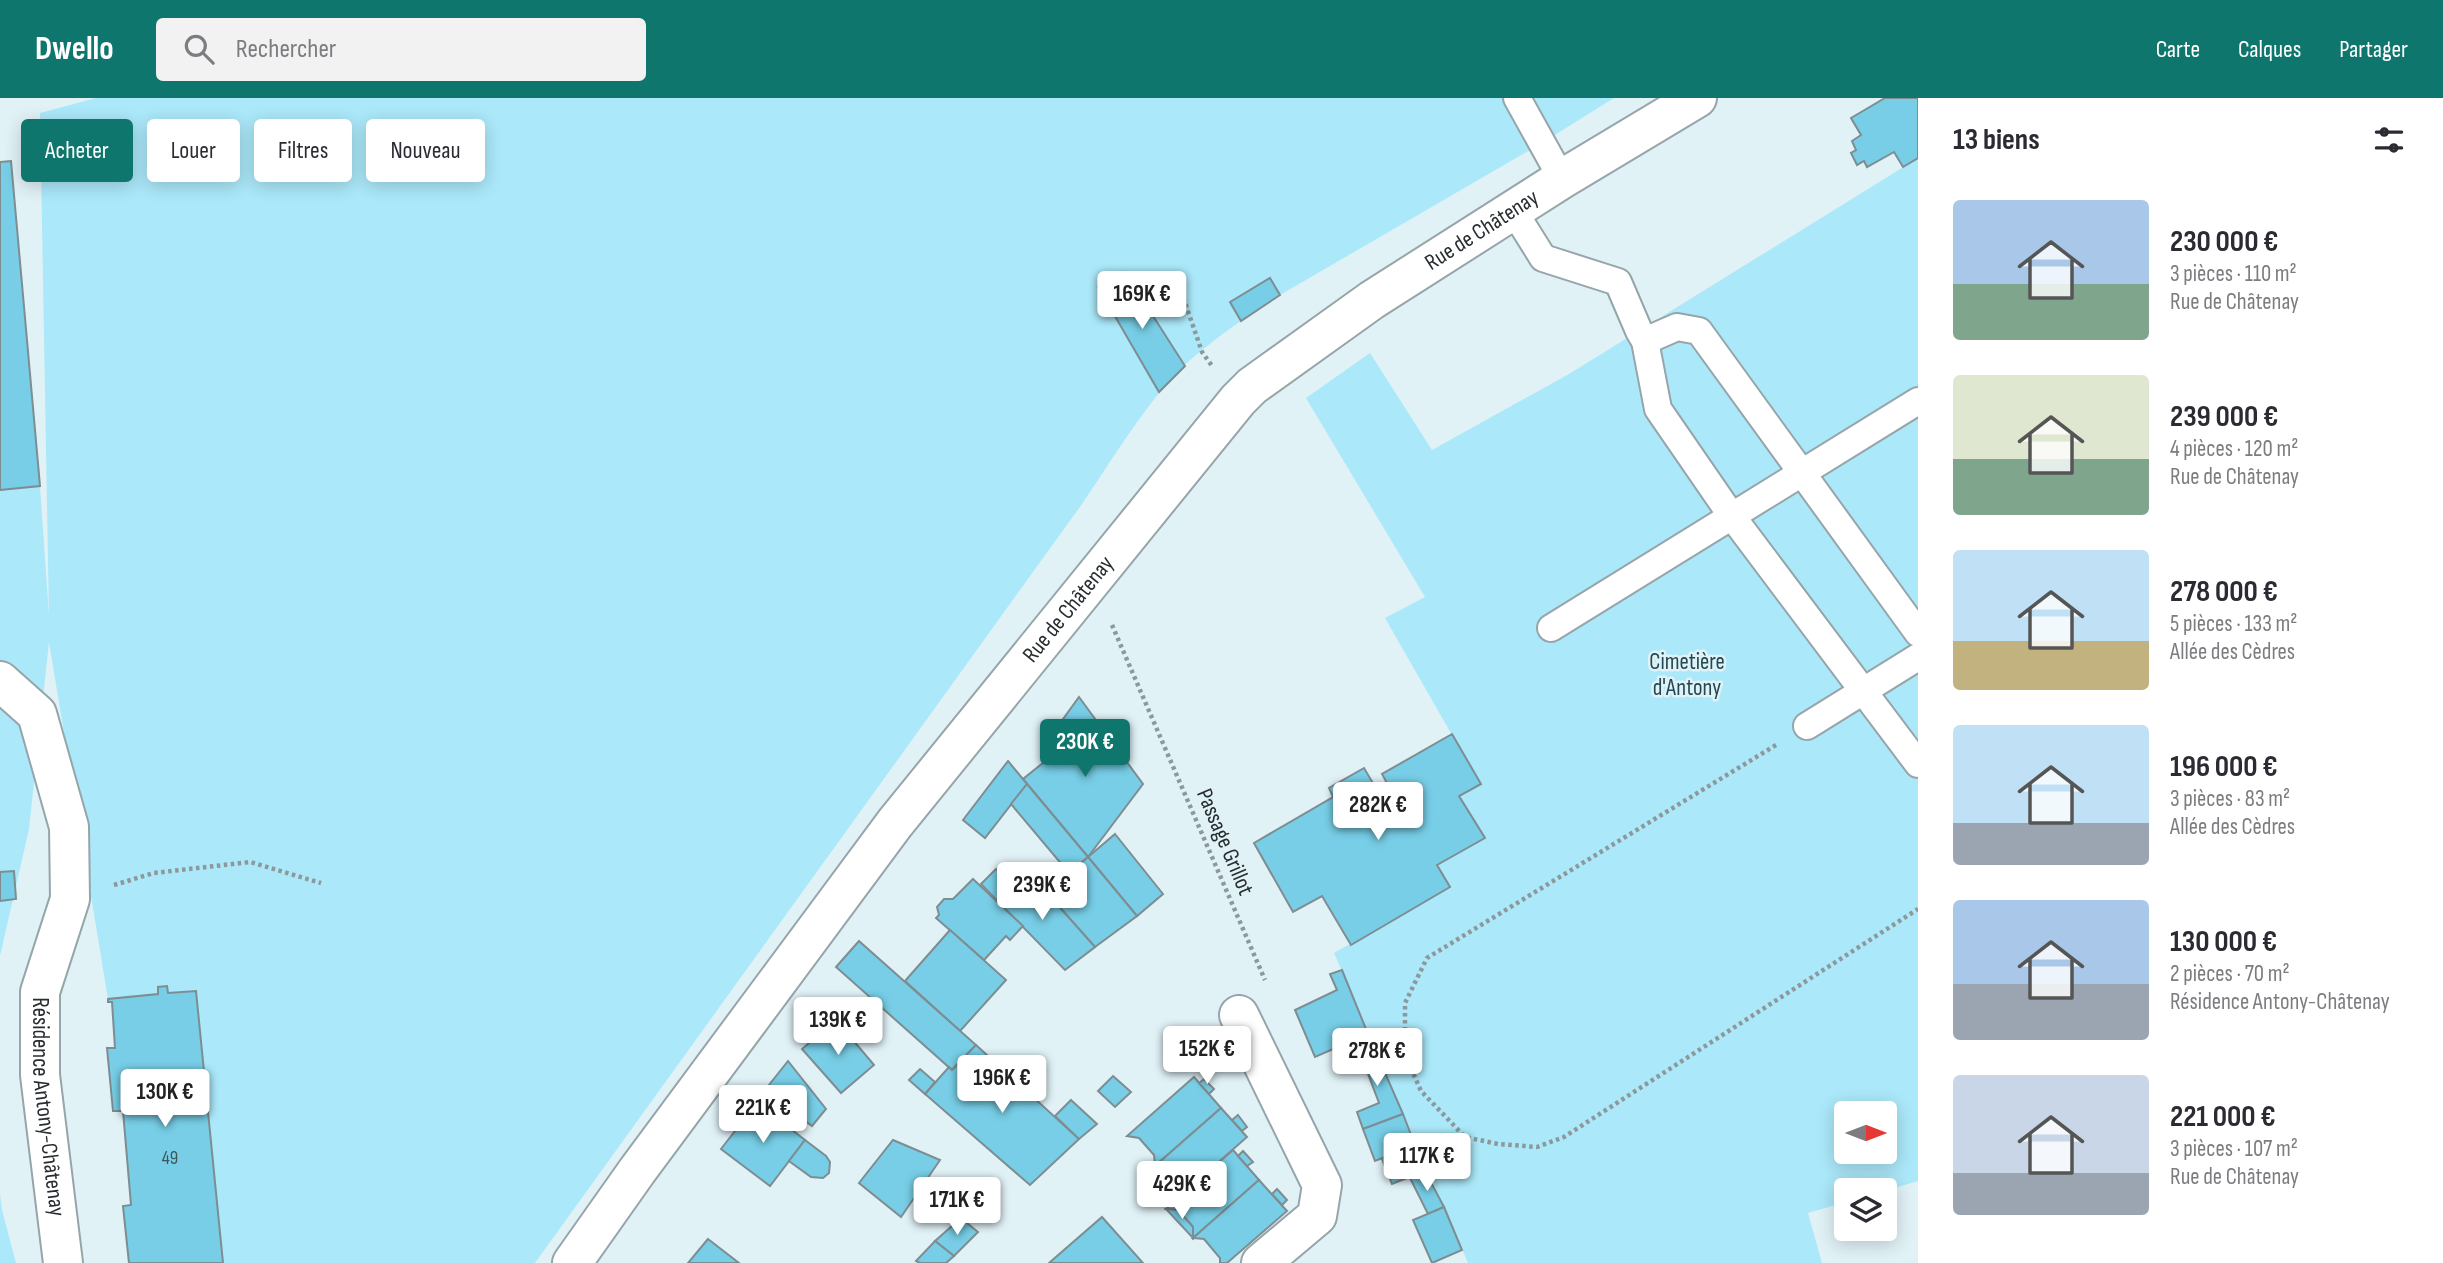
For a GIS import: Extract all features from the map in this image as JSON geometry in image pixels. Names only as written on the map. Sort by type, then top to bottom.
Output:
[{"type":"main road","name":"Rue de Châtenay","points":[[572,1263],[895,823],[1238,400],[1252,386],[1372,300],[1562,179],[1697,98]]},
{"type":"main road","name":"Résidence Antony-Châtenay","points":[[0,681],[37,714],[69,827],[70,899],[40,992],[40,1074],[63,1263]]},
{"type":"main road","points":[[1239,1015],[1321,1185],[1317,1216],[1261,1263]]},
{"type":"lane","points":[[1517,98],[1562,179]]},
{"type":"lane","points":[[1513,210],[1543,258],[1618,282],[1645,341],[1658,409],[1731,515],[1918,764]]},
{"type":"lane","points":[[1645,341],[1677,327],[1699,331],[1918,634]]},
{"type":"lane","points":[[1551,628],[1918,401]]},
{"type":"lane","points":[[1807,726],[1918,657]]},
{"type":"path","points":[[1181,291],[1202,352],[1238,400]]},
{"type":"path","name":"Passage Grillot","points":[[1092,579],[1268,987]]},
{"type":"path","points":[[1807,726],[1427,958],[1405,1003],[1405,1055],[1421,1091],[1465,1137],[1498,1144],[1537,1147],[1564,1137],[1918,909]]},
{"type":"path","points":[[70,899],[154,873],[250,862],[321,883]]},
{"type":"green space","points":[[96,98],[1614,98],[1542,143],[1280,295],[1215,340],[1171,379],[535,1263],[223,1263],[196,991],[108,999],[49,642],[29,829],[0,956],[0,490],[40,486],[49,616],[41,182],[133,182],[133,119],[40,119],[40,113]]},
{"type":"green space","name":"Cimetière d'Antony","points":[[1918,158],[1918,1181],[1897,1187],[1897,1178],[1834,1178],[1834,1205],[1808,1213],[1822,1263],[1468,1263],[1334,953],[1449,887],[1437,865],[1484,838],[1459,796],[1480,784],[1385,618],[1425,597],[1306,398],[1370,353],[1432,450],[1569,374]]},
{"type":"green space","points":[[0,1194],[2,1210],[16,1263],[0,1263]]},
{"type":"building","points":[[1885,98],[1918,98],[1918,158],[1903,167],[1894,152],[1867,167],[1864,161],[1857,165],[1851,153],[1856,150],[1852,141],[1861,135],[1851,118]]},
{"type":"building","points":[[11,161],[40,486],[0,490],[0,162]]},
{"type":"building","points":[[1125,272],[1185,366],[1159,392],[1098,287]]},
{"type":"building","points":[[1270,278],[1280,295],[1241,321],[1230,302]]},
{"type":"building","points":[[1079,697],[1143,784],[1088,857],[1023,779],[1064,746],[1053,733]]},
{"type":"building","points":[[1452,734],[1481,784],[1459,796],[1485,838],[1437,865],[1450,887],[1351,945],[1322,896],[1293,912],[1254,843],[1333,797],[1329,788],[1364,768],[1393,817],[1402,811],[1382,774]]},
{"type":"building","points":[[1008,761],[1027,784],[985,838],[963,820]]},
{"type":"building","points":[[1027,784],[1088,857],[1069,873],[1011,804]]},
{"type":"building","points":[[1115,834],[1163,894],[1137,916],[1088,857]]},
{"type":"building","points":[[1088,857],[1137,916],[1095,947],[1047,893]]},
{"type":"building","points":[[996,869],[1033,906],[1047,893],[1095,947],[1065,970],[981,884]]},
{"type":"building","points":[[14,871],[16,899],[0,901],[0,872]]},
{"type":"building","points":[[973,879],[1023,926],[1010,940],[1006,936],[984,960],[936,918],[939,915],[937,907],[944,899],[953,899]]},
{"type":"building","points":[[950,930],[1006,980],[960,1031],[905,981]]},
{"type":"building","points":[[859,941],[976,1045],[952,1070],[836,967]]},
{"type":"building","points":[[1342,970],[1368,1034],[1315,1057],[1295,1010],[1337,990],[1330,974]]},
{"type":"building","points":[[167,986],[168,993],[196,991],[223,1263],[129,1263],[123,1206],[131,1205],[123,1111],[113,1111],[107,1048],[115,1048],[112,1002],[108,1002],[108,999],[158,994],[158,987]]},
{"type":"building","points":[[836,1020],[874,1065],[841,1093],[802,1049]]},
{"type":"building","points":[[1368,1034],[1403,1114],[1363,1129],[1357,1112],[1379,1103],[1355,1039]]},
{"type":"building","points":[[976,1045],[1079,1139],[1030,1185],[925,1094],[949,1067],[952,1070]]},
{"type":"building","points":[[788,1061],[826,1109],[812,1126],[765,1090]]},
{"type":"building","points":[[920,1069],[935,1082],[925,1094],[909,1080]]},
{"type":"building","points":[[1113,1076],[1131,1092],[1115,1107],[1098,1091]]},
{"type":"building","points":[[1194,1077],[1221,1108],[1155,1166],[1154,1155],[1139,1138],[1127,1136]]},
{"type":"building","points":[[1204,1079],[1214,1089],[1209,1094],[1199,1083]]},
{"type":"building","points":[[1071,1100],[1097,1124],[1079,1139],[1055,1116]]},
{"type":"building","points":[[757,1103],[805,1140],[770,1186],[721,1149]]},
{"type":"building","points":[[1221,1108],[1247,1137],[1180,1196],[1181,1185],[1166,1168],[1155,1166]]},
{"type":"building","points":[[1403,1114],[1415,1145],[1375,1161],[1363,1129]]},
{"type":"building","points":[[1238,1115],[1247,1127],[1242,1131],[1232,1120]]},
{"type":"building","points":[[805,1140],[830,1162],[829,1173],[823,1178],[811,1177],[789,1161]]},
{"type":"building","points":[[893,1140],[940,1160],[901,1217],[859,1183]]},
{"type":"building","points":[[1415,1145],[1425,1171],[1392,1184],[1382,1159]]},
{"type":"building","points":[[1233,1150],[1259,1180],[1193,1238],[1193,1227],[1178,1210],[1166,1209]]},
{"type":"building","points":[[1243,1151],[1253,1162],[1247,1166],[1238,1156]]},
{"type":"building","points":[[1425,1171],[1444,1207],[1428,1214],[1410,1178]]},
{"type":"building","points":[[1259,1180],[1287,1211],[1227,1263],[1220,1263],[1220,1258],[1204,1239],[1193,1238]]},
{"type":"building","points":[[1277,1189],[1287,1200],[1282,1205],[1272,1194]]},
{"type":"building","points":[[1444,1207],[1462,1250],[1432,1263],[1413,1220]]},
{"type":"building","points":[[1166,1209],[1178,1210],[1193,1227],[1193,1238]]},
{"type":"building","points":[[1102,1217],[1143,1263],[1049,1263]]},
{"type":"building","points":[[961,1218],[978,1232],[954,1256],[935,1241]]},
{"type":"building","points":[[708,1239],[739,1263],[688,1263]]},
{"type":"building","points":[[935,1241],[954,1256],[946,1263],[916,1261]]}]
